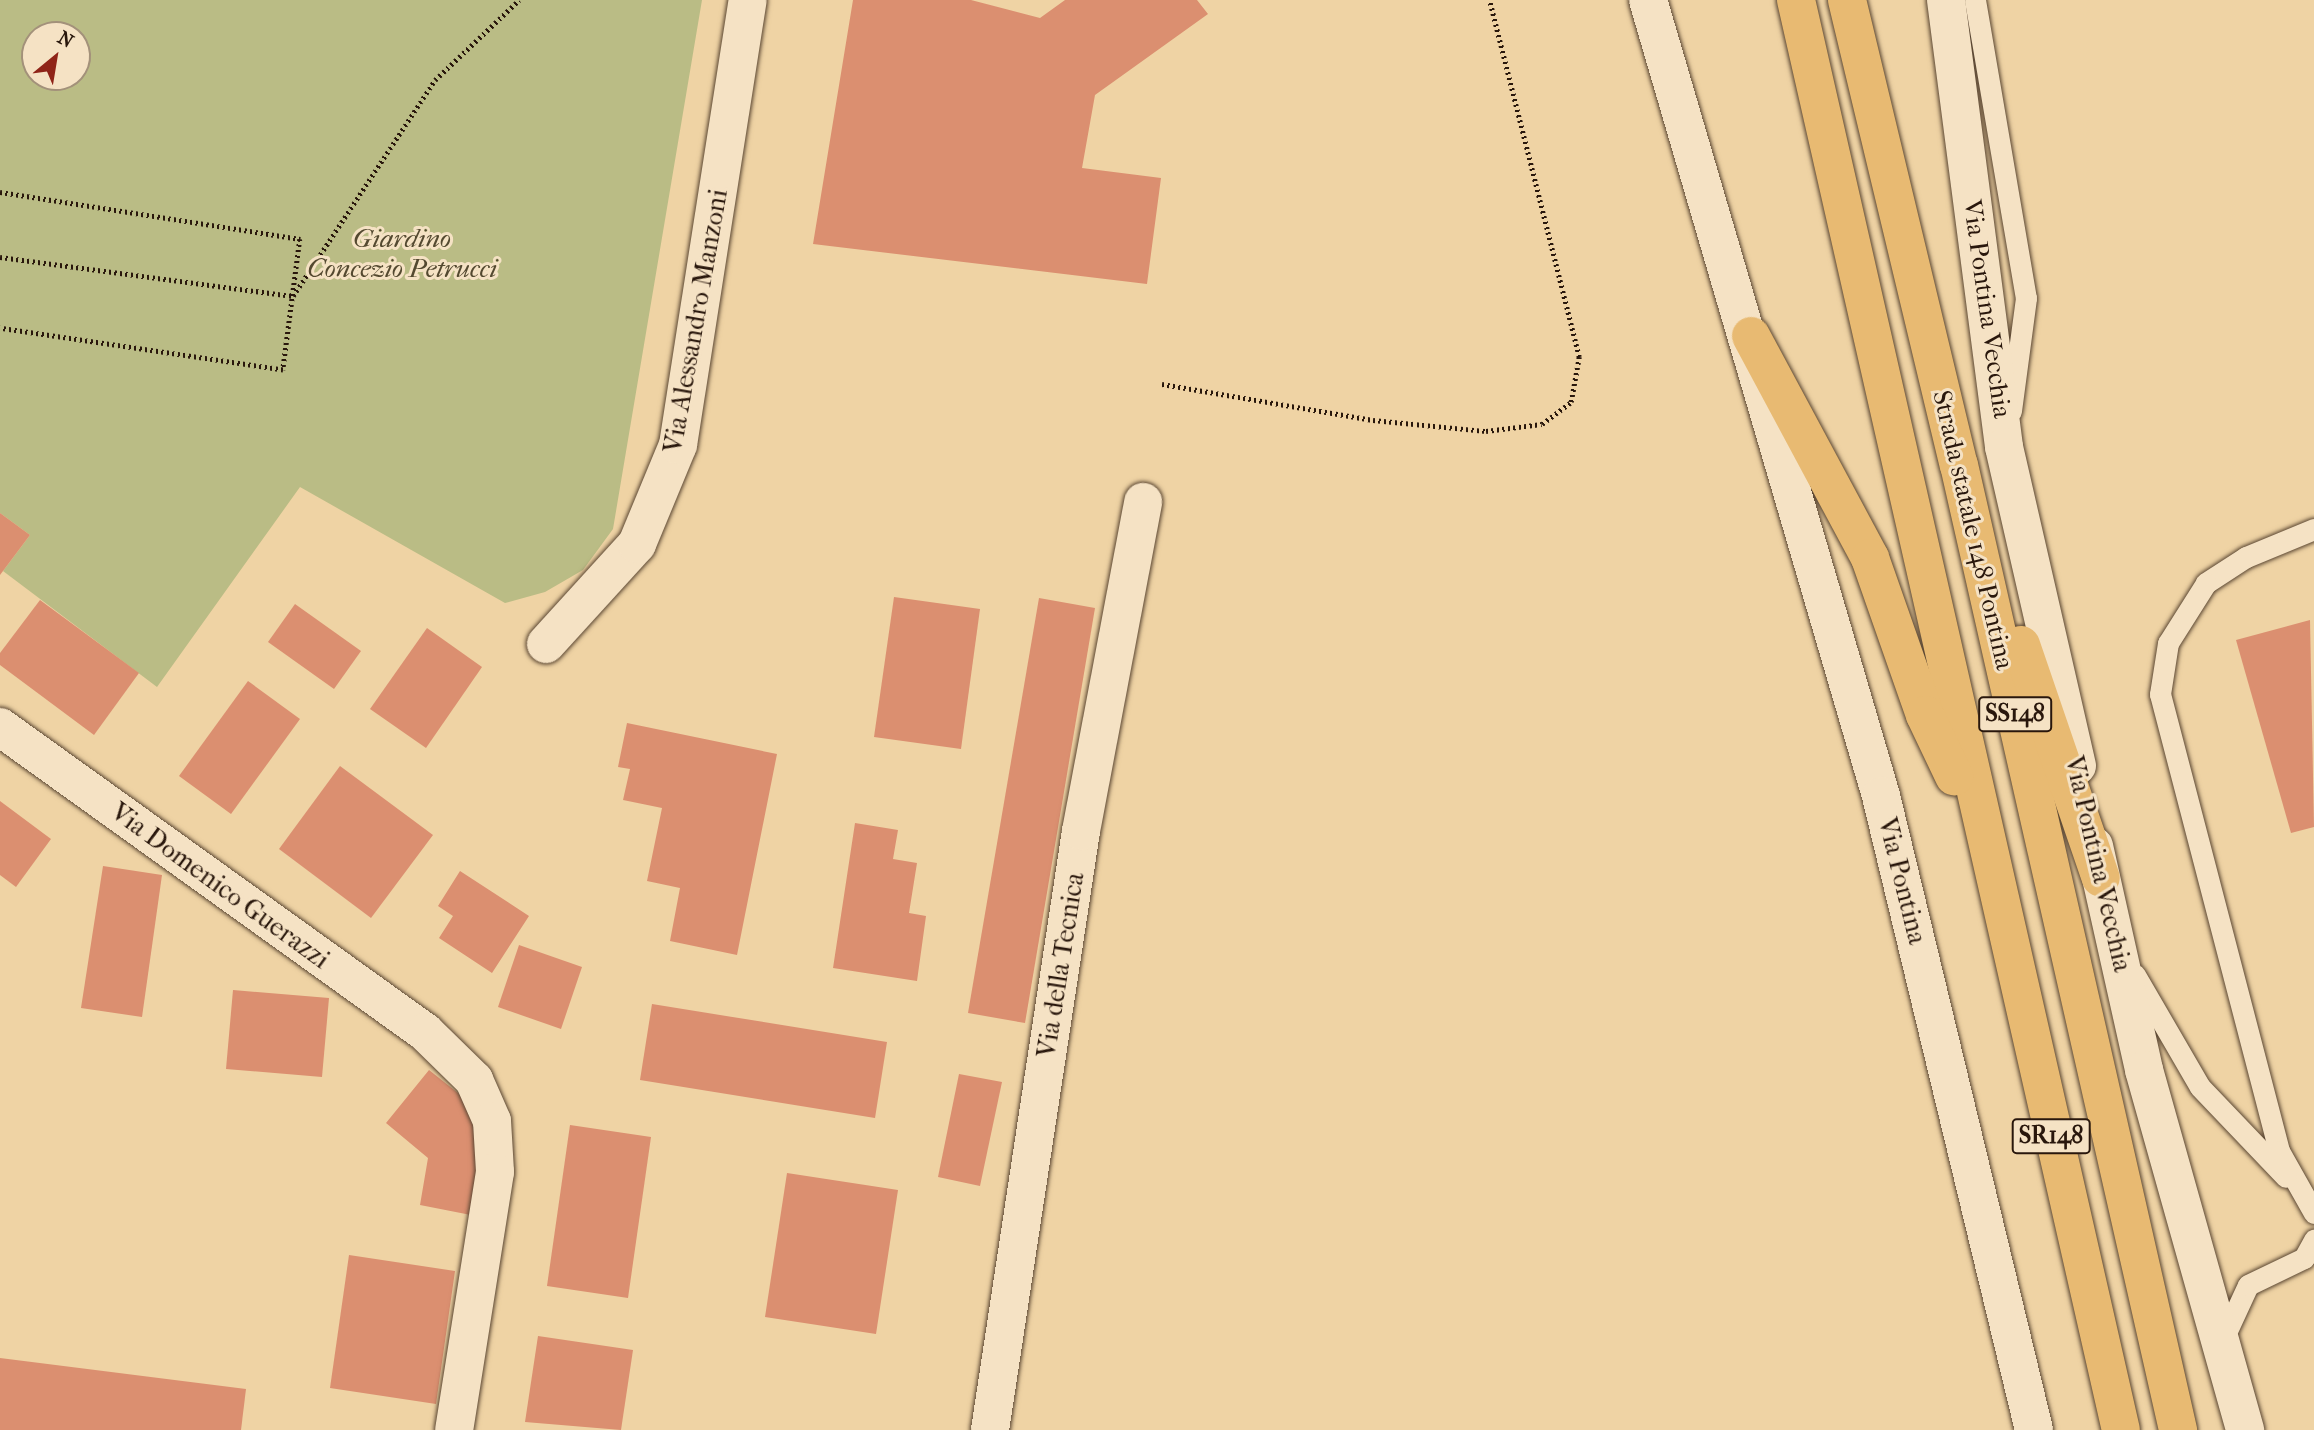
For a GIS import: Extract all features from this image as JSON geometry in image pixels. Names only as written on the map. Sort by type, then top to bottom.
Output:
[{"type":"highway","name":"SS148","points":[[1796,0],[1985,841]]},
{"type":"highway","name":"Strada statale 148 Pontina","points":[[1847,0],[1959,465],[2178,1430]]},
{"type":"highway","points":[[1751,336],[1870,558],[1925,715],[1985,841]]},
{"type":"highway","points":[[1959,465],[2101,878]]},
{"type":"highway","name":"SR148","points":[[1985,841],[2121,1430]]},
{"type":"street","name":"Via Alessandro Manzoni","points":[[546,644],[597,595],[637,544],[678,445],[748,0]]},
{"type":"street","points":[[1648,0],[1751,336]]},
{"type":"street","name":"Via Pontina Vecchia","points":[[1946,0],[2004,447],[2144,1070],[2245,1430]]},
{"type":"street","name":"Via Pontina","points":[[1751,336],[1881,796],[2034,1430]]},
{"type":"street","name":"Via della Tecnica","points":[[990,1430],[1081,831],[1143,502]]},
{"type":"street","name":"Via Domenico Guerazzi","points":[[0,727],[440,1044],[481,1091],[496,1155],[454,1430]]},
{"type":"lane","points":[[1975,0],[2026,298],[2004,447]]},
{"type":"lane","points":[[2293,1184],[2279,1151],[2160,694],[2168,643],[2206,583],[2246,556],[2314,529]]},
{"type":"lane","points":[[2116,943],[2200,1087],[2293,1184],[2314,1213]]},
{"type":"lane","points":[[2221,1346],[2248,1285],[2304,1258],[2314,1240]]},
{"type":"path","points":[[293,296],[435,80],[519,0]]},
{"type":"path","points":[[1162,384],[1373,420],[1486,431],[1542,424],[1571,402],[1579,357],[1489,0]]},
{"type":"path","points":[[0,192],[300,239],[283,370],[0,328]]},
{"type":"path","points":[[0,257],[293,296]]},
{"type":"green space","name":"Giardino Concezio Petrucci","points":[[0,0],[702,0],[613,529],[583,570],[545,592],[505,603],[300,487],[157,687],[3,571],[30,535],[0,513]]},
{"type":"building","points":[[853,0],[971,0],[1040,18],[1065,0],[1197,0],[1208,14],[1095,95],[1082,168],[1161,178],[1147,284],[813,244]]},
{"type":"building","points":[[0,513],[30,535],[0,575]]},
{"type":"building","points":[[894,597],[980,609],[961,749],[874,737]]},
{"type":"building","points":[[1039,598],[1095,608],[1025,1023],[968,1013]]},
{"type":"building","points":[[40,600],[139,673],[94,735],[0,665],[0,653]]},
{"type":"building","points":[[295,604],[361,651],[334,689],[268,642]]},
{"type":"building","points":[[2310,620],[2314,827],[2291,833],[2236,640]]},
{"type":"building","points":[[427,628],[482,667],[426,748],[370,709]]},
{"type":"building","points":[[248,681],[300,719],[231,814],[179,776]]},
{"type":"building","points":[[627,723],[777,754],[737,955],[670,941],[680,888],[647,881],[662,808],[623,800],[630,769],[618,767]]},
{"type":"building","points":[[340,766],[433,835],[371,918],[279,849]]},
{"type":"building","points":[[0,801],[51,839],[16,887],[0,875]]},
{"type":"building","points":[[855,823],[898,830],[893,859],[917,863],[909,913],[926,916],[917,981],[833,968]]},
{"type":"building","points":[[103,866],[162,875],[142,1017],[81,1008]]},
{"type":"building","points":[[460,871],[529,916],[492,973],[439,938],[453,916],[438,906]]},
{"type":"building","points":[[519,945],[582,967],[561,1029],[498,1007]]},
{"type":"building","points":[[233,990],[329,998],[322,1077],[226,1069]]},
{"type":"building","points":[[652,1004],[887,1042],[875,1118],[640,1080]]},
{"type":"building","points":[[429,1070],[473,1105],[488,1151],[476,1216],[420,1205],[428,1158],[386,1123]]},
{"type":"building","points":[[959,1074],[1002,1082],[980,1186],[938,1177]]},
{"type":"building","points":[[570,1125],[651,1137],[628,1298],[547,1286]]},
{"type":"building","points":[[787,1173],[898,1190],[876,1334],[765,1317]]},
{"type":"building","points":[[349,1255],[455,1271],[436,1404],[330,1388]]},
{"type":"building","points":[[538,1336],[633,1350],[621,1430],[525,1422]]},
{"type":"building","points":[[0,1358],[246,1389],[241,1430],[0,1430]]}]
